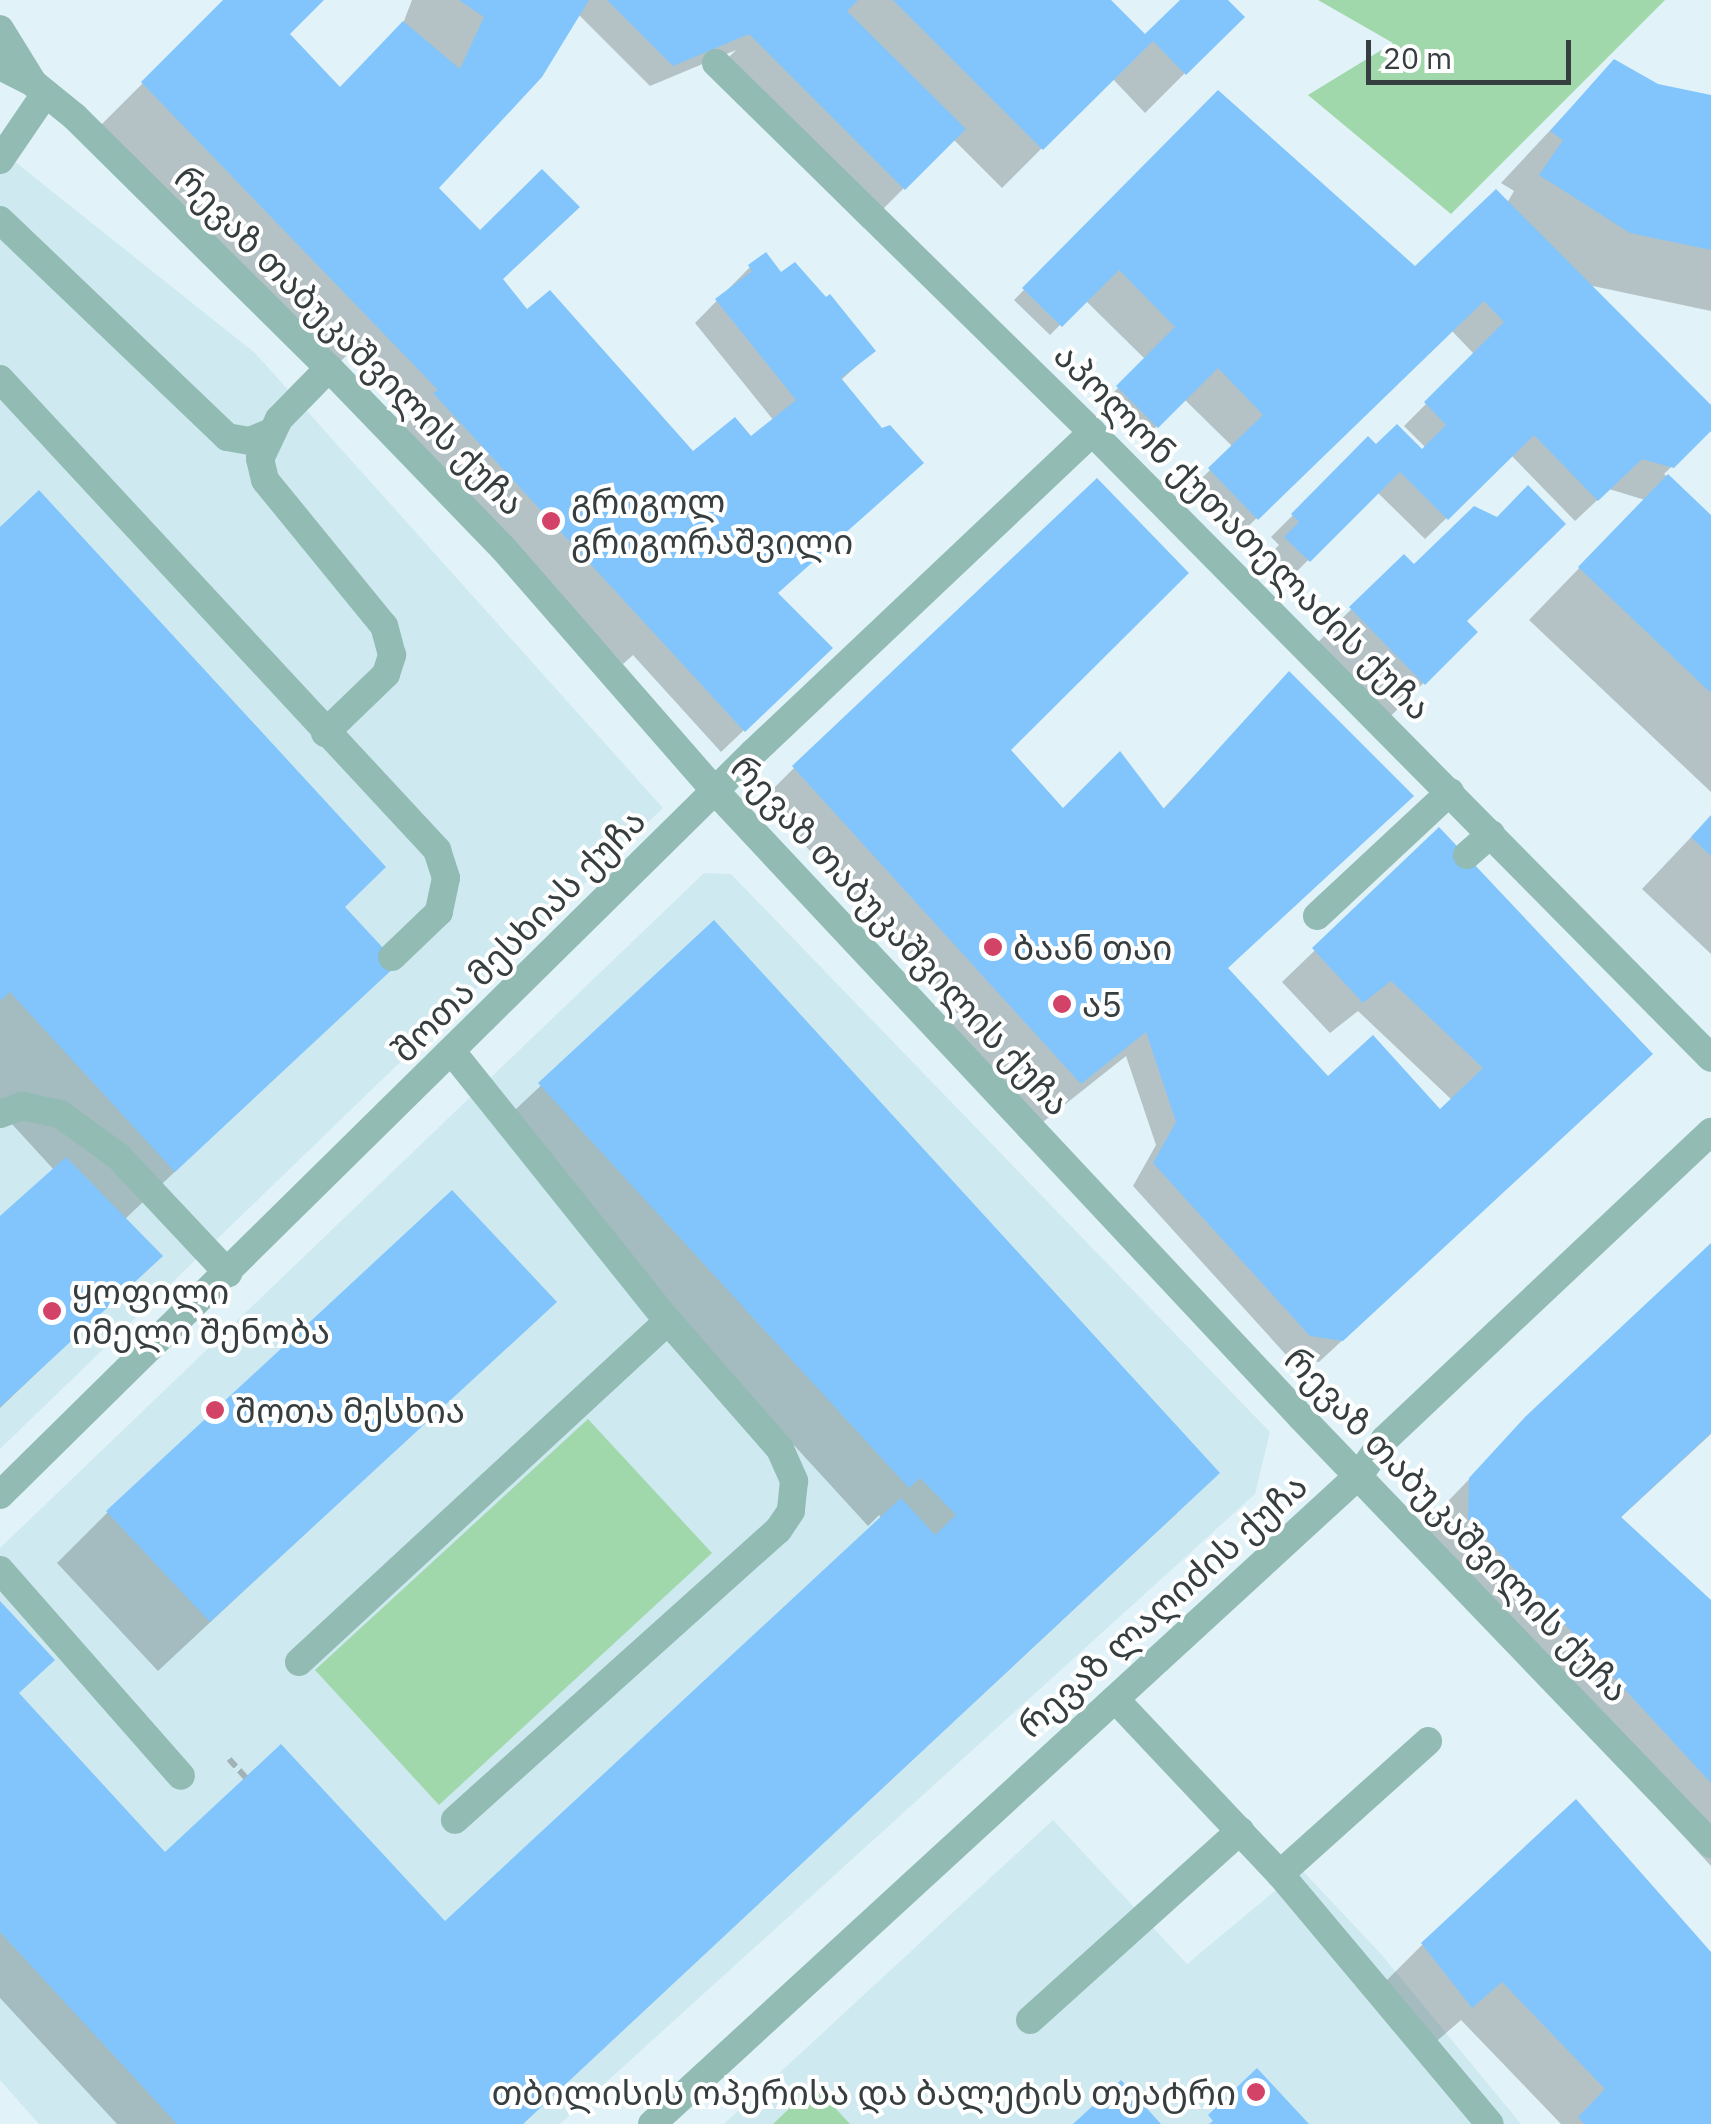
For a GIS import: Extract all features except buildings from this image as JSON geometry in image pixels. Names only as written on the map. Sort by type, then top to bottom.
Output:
[{"type":"street","points":[[0,28],[39,89]]},
{"type":"street","name":"აპოლონ ქუთათელაძის ქუჩა","points":[[716,63],[1092,432],[1711,1058]]},
{"type":"street","points":[[0,66],[39,89]]},
{"type":"street","points":[[0,78],[39,89]]},
{"type":"street","points":[[0,160],[39,89]]},
{"type":"street","name":"რევაზ თაბუკაშვილის ქუჩა","points":[[39,89],[75,117],[329,368],[503,548],[716,792],[1711,1844]]},
{"type":"street","points":[[0,220],[228,438],[250,441],[268,433],[329,368]]},
{"type":"street","points":[[0,379],[437,850],[446,878],[440,912],[392,958]]},
{"type":"street","name":"შოთა მესხიას ქუჩა","points":[[0,1495],[716,792],[1092,432]]},
{"type":"street","points":[[268,433],[260,459],[265,480],[384,626],[392,655],[386,674],[325,733]]},
{"type":"street","points":[[1317,916],[1450,792]]},
{"type":"street","points":[[1467,855],[1491,834]]},
{"type":"street","points":[[453,1053],[668,1321],[780,1449],[794,1481],[791,1511],[778,1530],[455,1820]]},
{"type":"street","points":[[0,1114],[22,1106],[60,1114],[118,1156],[228,1274]]},
{"type":"street","name":"რევაზ ლაღიძის ქუჩა","points":[[652,2124],[1359,1475],[1385,1439],[1711,1132]]},
{"type":"street","points":[[299,1662],[668,1321]]},
{"type":"street","points":[[0,1570],[181,1776]]},
{"type":"street","points":[[1115,1699],[1280,1874],[1490,2124]]},
{"type":"street","points":[[1280,1874],[1428,1741]]},
{"type":"street","points":[[1030,2020],[1240,1831]]},
{"type":"shaded area","points":[[14,161],[255,353],[663,808],[0,1449],[0,162]]},
{"type":"shaded area","points":[[704,873],[731,874],[1270,1432],[1255,1494],[560,2124],[39,2124],[0,2080],[0,1548]]},
{"type":"shaded area","points":[[1053,1820],[1187,1964],[1301,1869],[1381,1954],[1521,2124],[724,2124]]},
{"type":"green space","points":[[1318,0],[1665,0],[1451,214],[1308,95],[1393,43]]},
{"type":"green space","points":[[588,1419],[712,1553],[439,1805],[315,1670]]},
{"type":"green space","points":[[814,2085],[850,2124],[773,2124]]},
{"type":"place","name":"გრიგოლ გრიგორაშვილი","points":[[551,521]]},
{"type":"place","name":"ბაან თაი","points":[[993,947]]},
{"type":"place","name":"ა5","points":[[1062,1004]]},
{"type":"place","name":"ყოფილი იმელი შენობა","points":[[52,1311]]},
{"type":"place","name":"შოთა მესხია","points":[[215,1410]]},
{"type":"place","name":"თბილისის ოპერისა და ბალეტის თეატრი","points":[[1256,2092]]}]
